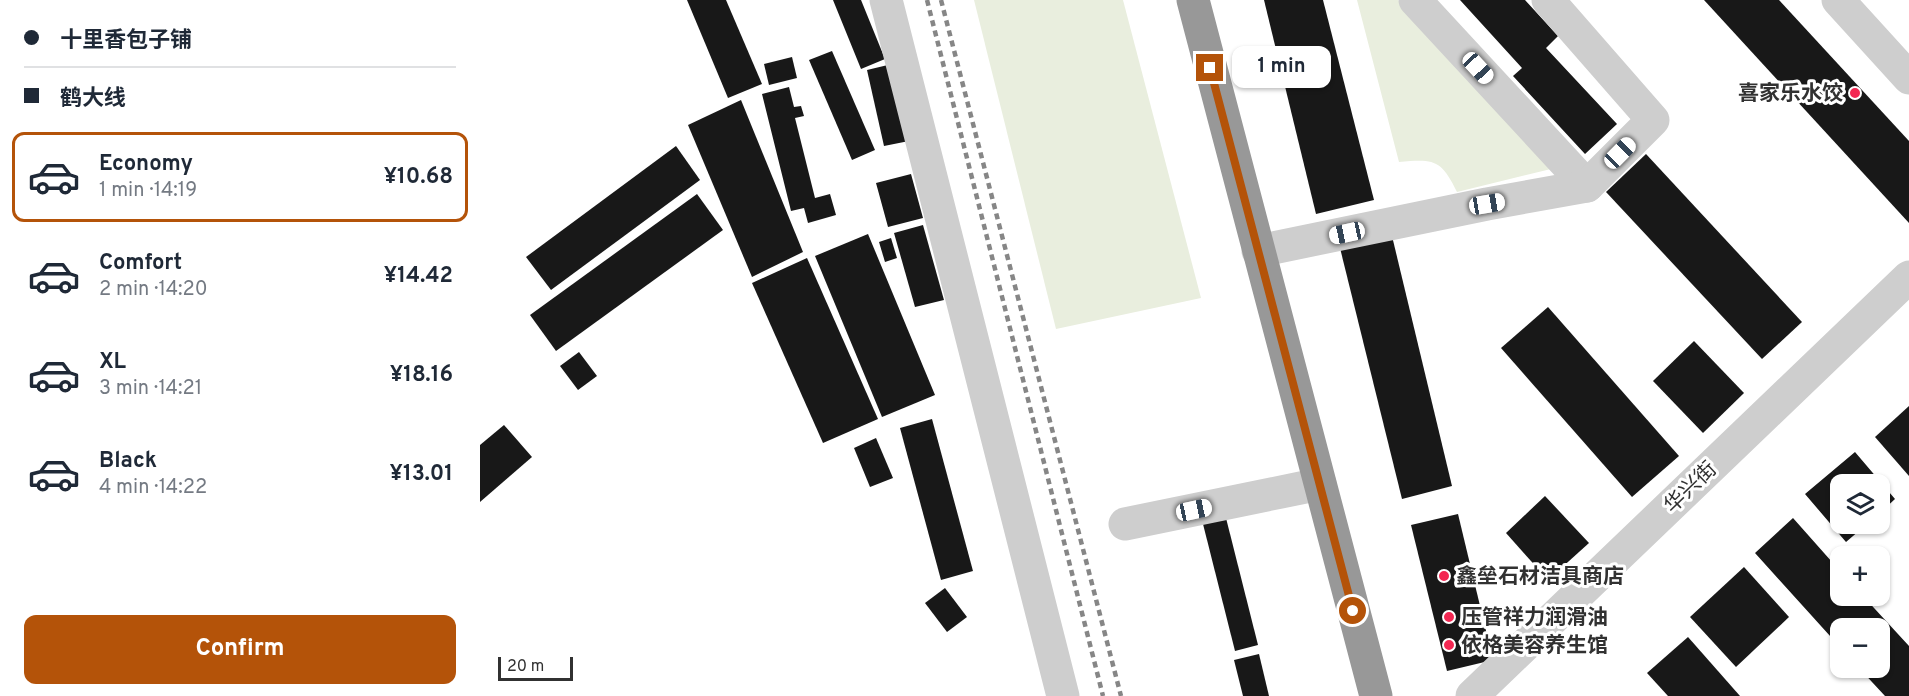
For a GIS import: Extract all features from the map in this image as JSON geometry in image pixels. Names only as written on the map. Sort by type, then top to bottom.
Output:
[{"type":"highway","points":[[1192,0],[1376,696]]},
{"type":"street","points":[[886,0],[1063,696]]},
{"type":"street","points":[[1415,0],[1587,186]]},
{"type":"street","points":[[1258,251],[1587,186],[1653,120],[1548,0]]},
{"type":"street","points":[[1838,0],[1909,78]]},
{"type":"street","name":"华兴街","points":[[1472,696],[1909,277]]},
{"type":"street","points":[[1125,524],[1320,484]]},
{"type":"green space","points":[[974,0],[1123,0],[1201,298],[1056,329]]},
{"type":"green space","points":[[1357,0],[1398,0],[1551,169],[1457,192],[1441,167],[1429,161],[1399,162]]},
{"type":"building","points":[[687,0],[726,0],[762,84],[728,98]]},
{"type":"building","points":[[833,0],[861,0],[885,59],[861,69]]},
{"type":"building","points":[[1264,0],[1323,0],[1374,200],[1316,214]]},
{"type":"building","points":[[1460,0],[1525,0],[1558,36],[1546,48],[1617,124],[1585,154],[1513,76],[1522,68]]},
{"type":"building","points":[[1704,0],[1779,0],[1909,141],[1909,223]]},
{"type":"building","points":[[832,51],[875,150],[852,160],[809,60]]},
{"type":"building","points":[[792,57],[797,78],[769,85],[764,64]]},
{"type":"building","points":[[892,64],[909,141],[884,146],[867,70]]},
{"type":"building","points":[[789,87],[794,107],[801,106],[804,116],[795,118],[815,198],[830,194],[836,215],[808,223],[804,208],[791,211],[762,94]]},
{"type":"building","points":[[741,100],[803,252],[752,277],[688,125]]},
{"type":"building","points":[[676,146],[700,180],[551,290],[526,257]]},
{"type":"building","points":[[1646,154],[1802,322],[1762,359],[1606,192]]},
{"type":"building","points":[[911,174],[923,218],[888,227],[876,183]]},
{"type":"building","points":[[697,194],[723,230],[556,351],[530,315]]},
{"type":"building","points":[[923,225],[944,300],[915,307],[894,233]]},
{"type":"building","points":[[868,234],[935,395],[882,417],[815,256]]},
{"type":"building","points":[[1392,236],[1452,486],[1402,499],[1340,248]]},
{"type":"building","points":[[891,238],[897,258],[885,262],[879,242]]},
{"type":"building","points":[[807,258],[878,419],[823,443],[752,283]]},
{"type":"building","points":[[1548,307],[1679,456],[1632,497],[1501,348]]},
{"type":"building","points":[[1694,341],[1744,393],[1703,433],[1653,381]]},
{"type":"building","points":[[579,352],[597,376],[578,390],[560,366]]},
{"type":"building","points":[[1909,406],[1909,476],[1875,437]]},
{"type":"building","points":[[932,419],[973,571],[941,580],[900,428]]},
{"type":"building","points":[[504,425],[532,457],[480,502],[480,445]]},
{"type":"building","points":[[876,438],[893,478],[870,487],[854,448]]},
{"type":"building","points":[[1855,452],[1874,474],[1830,474],[1830,523],[1805,494]]},
{"type":"building","points":[[1890,493],[1895,499],[1890,504]]},
{"type":"building","points":[[1545,496],[1589,543],[1548,580],[1506,533]]},
{"type":"building","points":[[1458,514],[1493,660],[1447,671],[1411,525]]},
{"type":"building","points":[[1226,518],[1258,645],[1235,651],[1203,524]]},
{"type":"building","points":[[1793,518],[1830,560],[1830,606],[1872,606],[1883,618],[1830,618],[1830,636],[1755,553]]},
{"type":"building","points":[[1839,534],[1855,534],[1846,542]]},
{"type":"building","points":[[1744,567],[1789,617],[1736,667],[1690,617]]},
{"type":"building","points":[[945,588],[967,617],[947,632],[925,603]]},
{"type":"building","points":[[1890,625],[1909,646],[1909,696],[1885,696],[1868,678],[1890,678]]},
{"type":"building","points":[[1688,637],[1740,696],[1668,696],[1647,673]]},
{"type":"building","points":[[1259,654],[1269,696],[1243,696],[1234,660]]},
{"type":"railway","points":[[927,0],[1103,696]]},
{"type":"railway","points":[[941,0],[1121,696]]},
{"type":"place","name":"喜家乐水饺","points":[[1855,93]]},
{"type":"place","name":"鑫垒石材洁具商店","points":[[1444,576]]},
{"type":"place","name":"压管祥力润滑油","points":[[1449,617]]},
{"type":"place","name":"依格美容养生馆","points":[[1449,645]]},
{"type":"route","points":[[1210,68],[1353,611]]}]
